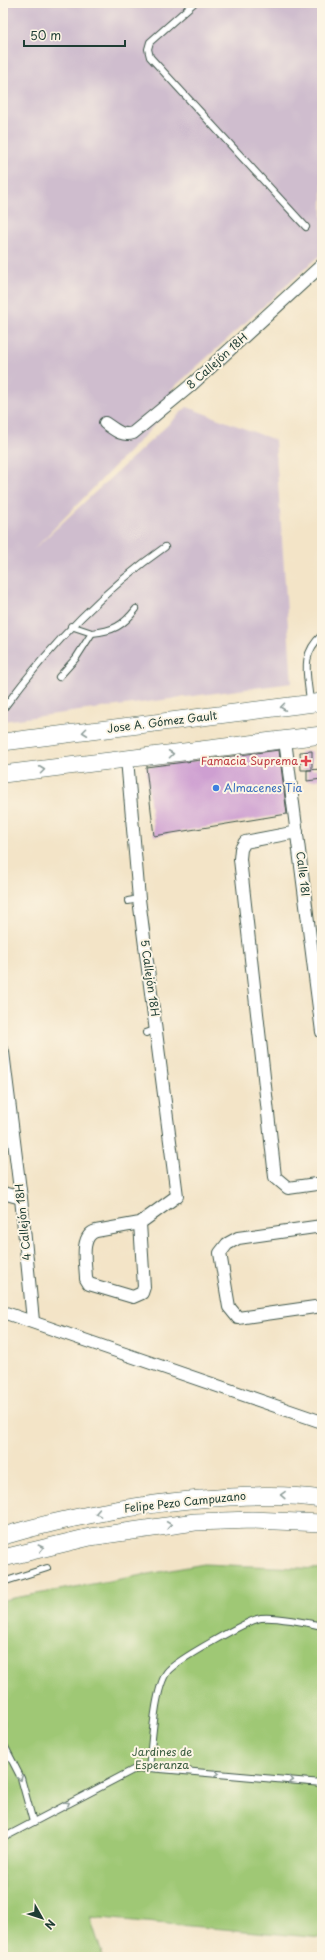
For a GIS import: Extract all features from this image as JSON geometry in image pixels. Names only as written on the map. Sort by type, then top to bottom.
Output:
[{"type":"main road","name":"Jose A. Gómez Gault","points":[[3,742],[316,703]]},
{"type":"main road","points":[[3,774],[322,735]]},
{"type":"main road","name":"Felipe Pezo Campuzano","points":[[3,1536],[48,1523],[155,1503],[258,1494],[322,1499]]},
{"type":"main road","name":"Felipe Pezo Campuzano","points":[[3,1558],[90,1537],[195,1522],[252,1520],[322,1523]]},
{"type":"street","name":"8 Callejón 18H","points":[[105,423],[121,434],[127,435],[133,433],[190,386],[322,265]]},
{"type":"street","name":"Calle 18I","points":[[285,740],[297,832],[319,972],[322,1032]]},
{"type":"street","name":"5 Callejón 18H","points":[[127,759],[134,900],[151,1031],[177,1196],[140,1224]]},
{"type":"street","points":[[297,832],[245,842],[241,849],[240,859],[275,1177],[288,1188],[316,1184]]},
{"type":"street","name":"4 Callejón 18H","points":[[3,1052],[21,1198],[33,1321]]},
{"type":"street","points":[[3,1193],[21,1198]]},
{"type":"street","points":[[140,1224],[144,1286],[142,1293],[133,1297],[89,1284],[86,1279],[85,1240],[89,1234],[96,1231],[140,1224]]},
{"type":"street","points":[[322,1226],[238,1238],[227,1244],[220,1253],[229,1307],[238,1318],[322,1306]]},
{"type":"street","points":[[3,1312],[33,1321],[322,1422]]},
{"type":"lane","points":[[194,3],[150,42],[148,49],[150,57],[306,227]]},
{"type":"lane","points":[[3,709],[21,685],[71,626],[139,565],[165,547]]},
{"type":"lane","points":[[71,626],[92,633],[107,631],[126,621],[136,609]]},
{"type":"lane","points":[[59,677],[76,658],[92,633]]},
{"type":"lane","points":[[316,703],[305,664],[310,649],[322,635]]},
{"type":"lane","points":[[3,1582],[47,1568]]},
{"type":"lane","points":[[149,1768],[159,1690],[167,1672],[203,1646],[261,1618],[306,1622],[322,1626]]},
{"type":"lane","points":[[3,1743],[21,1778],[33,1822]]},
{"type":"lane","points":[[3,1838],[133,1770],[149,1768],[322,1783]]},
{"type":"shaded area","points":[[3,3],[322,3],[322,253],[171,390],[180,399],[33,550],[187,407],[275,440],[292,683],[3,721]]},
{"type":"green space","name":"Jardines de Esperanza","points":[[204,1564],[322,1569],[322,1938],[90,1917],[103,1957],[3,1957],[3,1600]]},
{"type":"building","name":"Almacenes Tia","points":[[279,750],[287,814],[154,836],[146,767]]},
{"type":"building","name":"Famacia Suprema","points":[[312,751],[312,770],[301,770],[300,752]]},
{"type":"building","points":[[322,769],[322,779],[307,781],[307,770]]},
{"type":"place","name":"Famacia Suprema","points":[[306,761]]},
{"type":"place","name":"Almacenes Tia","points":[[216,788]]}]
